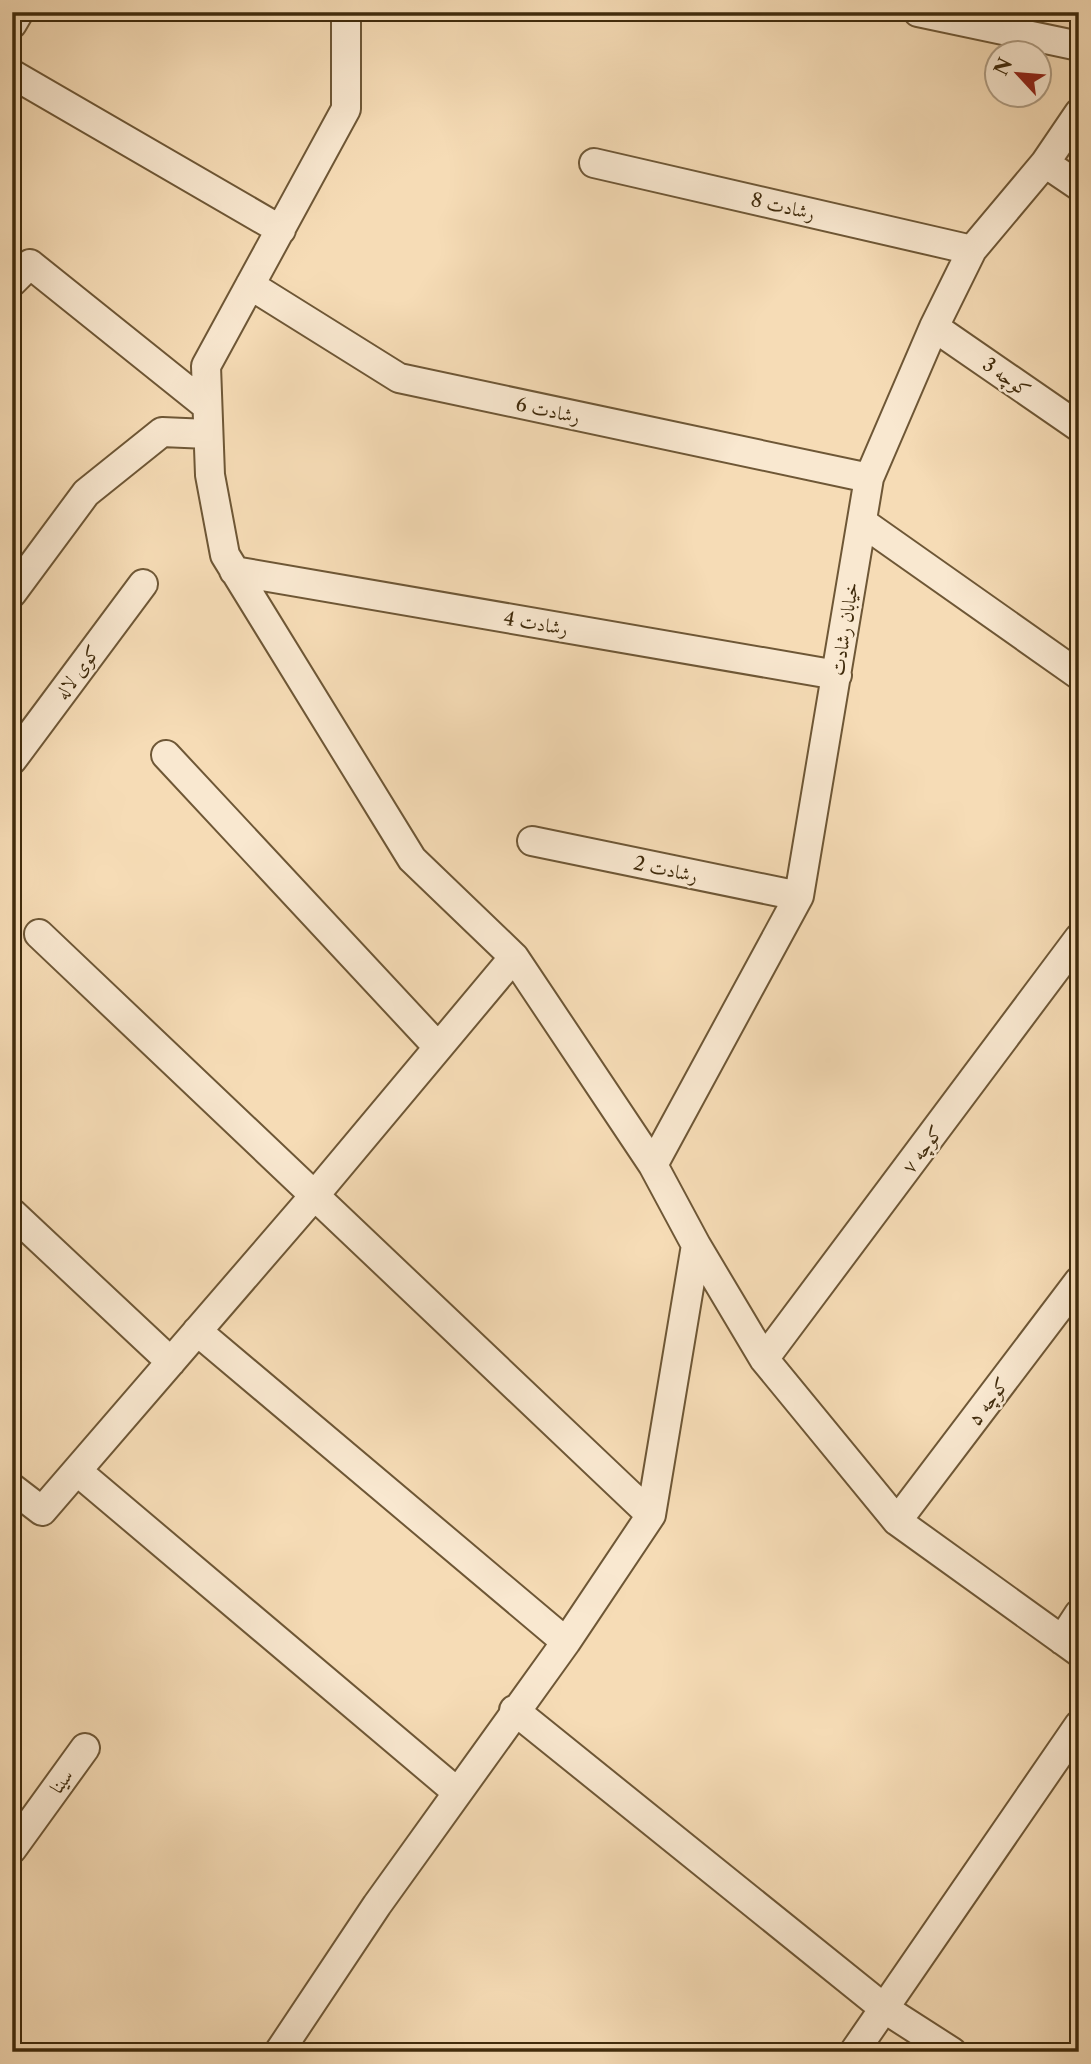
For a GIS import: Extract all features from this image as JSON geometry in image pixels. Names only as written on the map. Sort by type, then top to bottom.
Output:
[{"type":"street","points":[[12,24],[19,12]]},
{"type":"street","points":[[346,12],[346,109],[206,366],[210,475],[225,555],[412,859],[514,957],[653,1165],[696,1245],[764,1359],[897,1521],[1070,1646],[1079,1614]]},
{"type":"street","points":[[918,12],[1079,46]]},
{"type":"street","points":[[12,74],[281,230]]},
{"type":"street","name":"خیابان رشادت","points":[[653,1165],[799,896],[869,478],[934,327],[972,250],[1045,163],[1079,113]]},
{"type":"street","name":"رشادت 8","points":[[594,163],[972,250]]},
{"type":"street","points":[[1045,163],[1079,186]]},
{"type":"street","points":[[12,282],[30,264],[208,420]]},
{"type":"street","name":"رشادت 6","points":[[250,285],[398,378],[869,478]]},
{"type":"street","name":"کوچه 3","points":[[934,327],[1079,427]]},
{"type":"street","points":[[12,593],[86,493],[162,432],[208,420]]},
{"type":"street","points":[[862,522],[1079,675]]},
{"type":"street","name":"رشادت 4","points":[[234,570],[837,675]]},
{"type":"street","name":"کوی لاله","points":[[12,760],[143,584]]},
{"type":"street","points":[[166,755],[438,1047]]},
{"type":"street","name":"رشادت 2","points":[[532,841],[799,896]]},
{"type":"street","points":[[38,934],[651,1515]]},
{"type":"street","name":"کوچه ۷","points":[[764,1359],[1079,939]]},
{"type":"street","points":[[12,1488],[43,1511],[314,1196],[514,957]]},
{"type":"street","points":[[12,1213],[171,1362]]},
{"type":"street","points":[[279,2052],[514,1710],[566,1642],[651,1515],[696,1245]]},
{"type":"street","name":"کوچه ۵","points":[[897,1521],[1079,1281]]},
{"type":"street","points":[[197,1331],[566,1642]]},
{"type":"street","points":[[77,1471],[457,1792]]},
{"type":"street","points":[[514,1710],[885,2009],[952,2052]]},
{"type":"street","points":[[854,2052],[1079,1725]]},
{"type":"street","name":"سینا","points":[[12,1849],[85,1748]]}]
